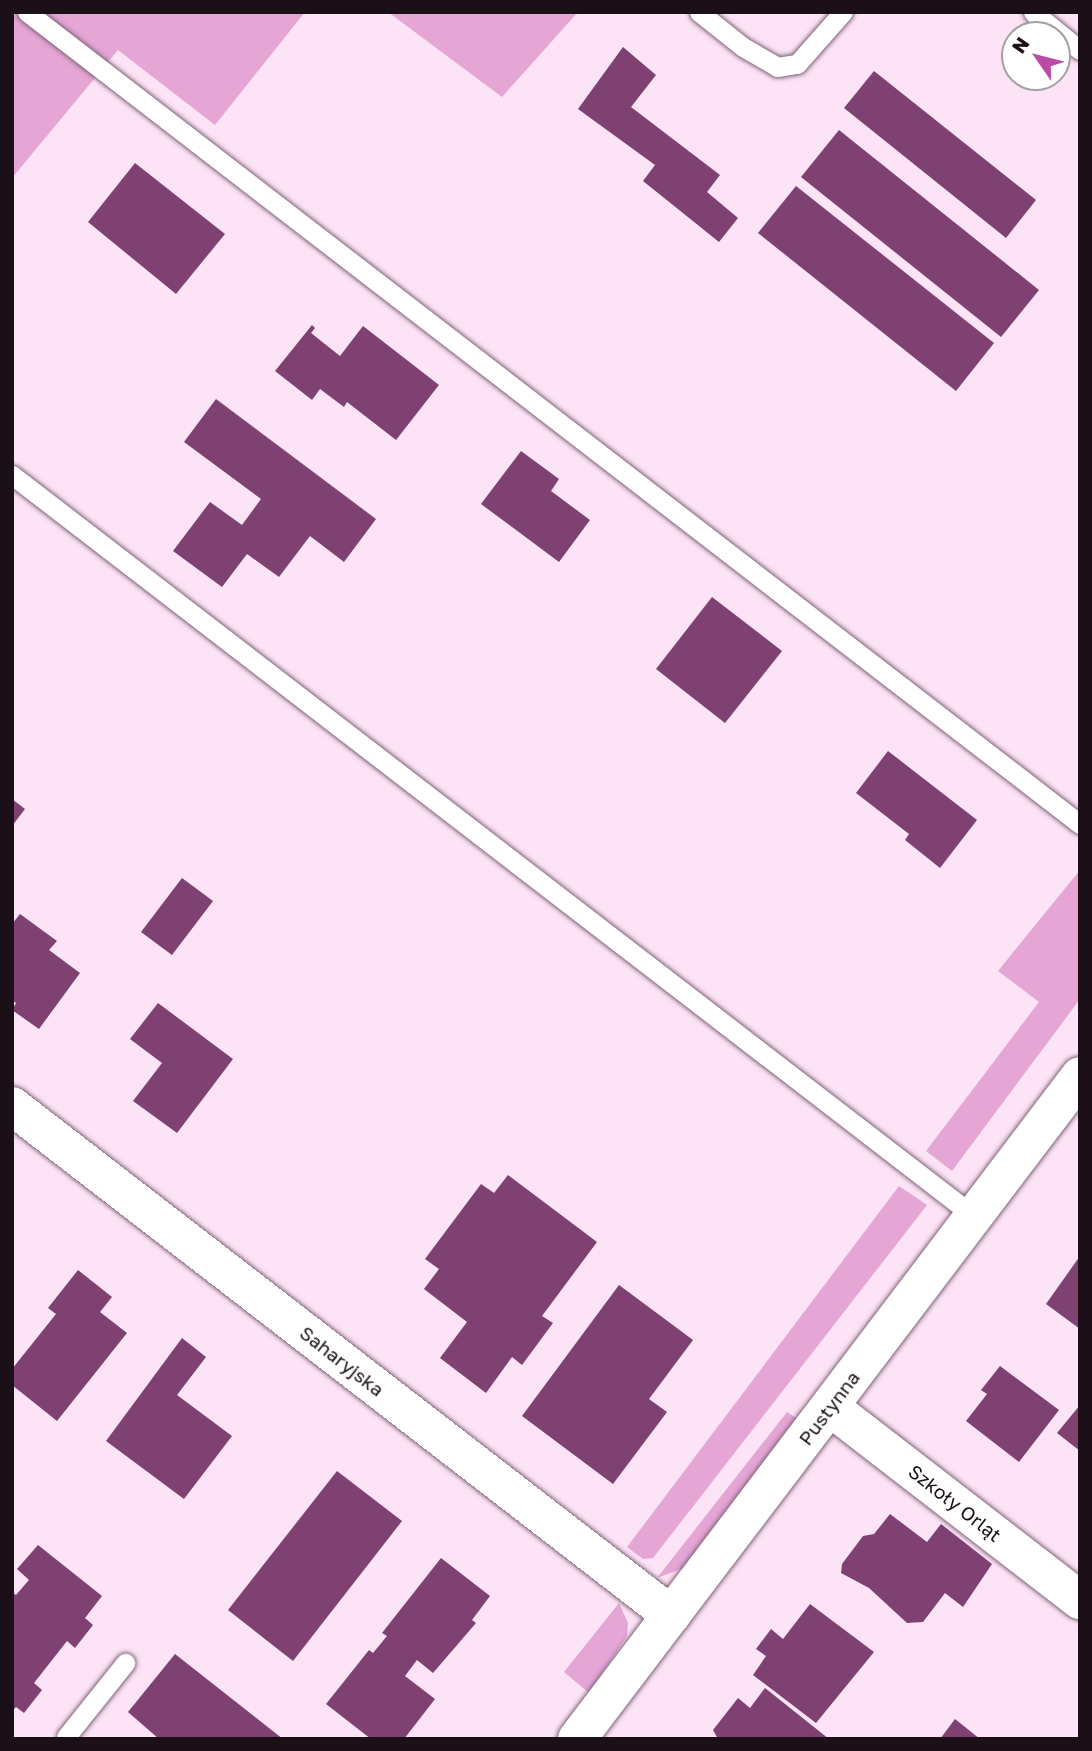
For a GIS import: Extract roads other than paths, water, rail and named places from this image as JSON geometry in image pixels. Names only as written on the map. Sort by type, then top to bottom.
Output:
[{"type":"street","name":"Pustynna","points":[[577,1739],[1080,1076]]},
{"type":"street","name":"Saharyjska","points":[[12,1106],[671,1615]]},
{"type":"street","name":"Szkoły Orląt","points":[[830,1407],[1080,1600]]},
{"type":"lane","points":[[27,12],[1080,824]]},
{"type":"lane","points":[[699,12],[743,47],[777,67],[797,64],[843,12]]},
{"type":"lane","points":[[1033,12],[1080,50]]},
{"type":"lane","points":[[12,475],[974,1216]]},
{"type":"lane","points":[[67,1738],[125,1663]]}]
